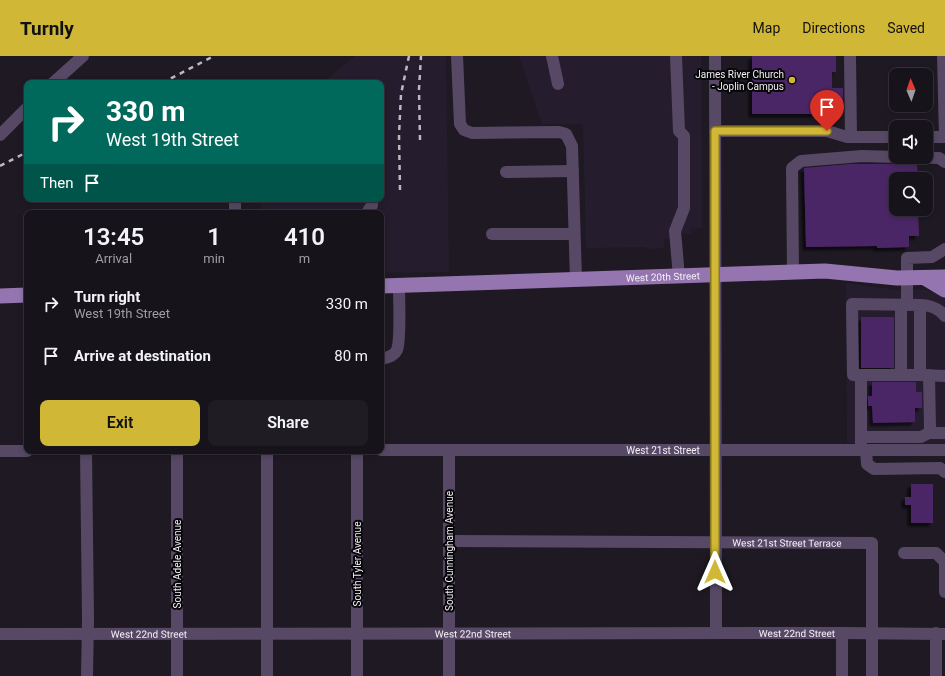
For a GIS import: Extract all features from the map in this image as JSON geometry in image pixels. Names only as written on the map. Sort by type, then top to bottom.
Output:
[{"type":"main road","points":[[924,278],[945,267]]},
{"type":"main road","name":"West 20th Street","points":[[384,286],[715,276],[825,271],[906,278],[945,277]]},
{"type":"main road","points":[[924,278],[945,290]]},
{"type":"main road","points":[[0,296],[24,295]]},
{"type":"street","points":[[56,80],[83,56]]},
{"type":"street","points":[[457,56],[460,124],[464,130],[472,133],[559,132],[566,134],[572,146],[576,280]]},
{"type":"street","points":[[552,56],[558,84]]},
{"type":"street","points":[[676,56],[679,131],[684,136],[684,208],[675,231],[678,277]]},
{"type":"street","points":[[715,56],[716,633]]},
{"type":"street","points":[[850,56],[851,137]]},
{"type":"street","points":[[933,137],[945,137],[943,56]]},
{"type":"street","points":[[0,135],[24,111]]},
{"type":"street","points":[[715,131],[827,131],[847,137],[889,137]]},
{"type":"street","points":[[793,272],[792,168],[801,161],[862,156],[889,157]]},
{"type":"street","points":[[933,158],[939,158],[945,162]]},
{"type":"street","points":[[506,172],[573,171]]},
{"type":"street","points":[[492,234],[574,234]]},
{"type":"street","points":[[901,375],[907,258],[932,256],[945,249]]},
{"type":"street","points":[[384,358],[393,354],[398,346],[399,286]]},
{"type":"street","points":[[945,316],[935,308],[926,305],[852,304],[853,375],[945,376]]},
{"type":"street","points":[[920,305],[930,428],[928,433]]},
{"type":"street","points":[[860,375],[861,436],[867,464],[874,469],[940,468],[945,472]]},
{"type":"street","points":[[861,436],[921,437],[928,433],[945,433]]},
{"type":"street","points":[[0,451],[24,450]]},
{"type":"street","name":"West 21st Street","points":[[384,450],[945,450]]},
{"type":"street","name":"South Cunningham Avenue","points":[[449,450],[450,676]]},
{"type":"street","points":[[86,454],[87,676]]},
{"type":"street","name":"South Adele Avenue","points":[[177,454],[177,676]]},
{"type":"street","points":[[267,454],[267,676]]},
{"type":"street","name":"South Tyler Avenue","points":[[357,454],[357,676]]},
{"type":"street","name":"West 21st Street Terrace","points":[[449,541],[872,543],[872,676]]},
{"type":"street","points":[[904,553],[936,553],[945,561],[945,592]]},
{"type":"street","points":[[842,633],[842,676]]},
{"type":"street","points":[[936,676],[940,633]]},
{"type":"street","name":"West 22nd Street","points":[[0,634],[940,633]]},
{"type":"shaded area","points":[[355,56],[446,56],[449,272],[384,273],[384,210],[261,210],[261,202],[384,202],[384,80],[326,80]]},
{"type":"shaded area","points":[[519,56],[701,56],[702,228],[691,229],[691,234],[674,233],[674,238],[664,239],[664,248],[586,248],[583,124],[542,124]]},
{"type":"shaded area","points":[[846,283],[898,290],[927,290],[945,297],[945,444],[847,443]]},
{"type":"building","name":"James River Church - Joplin Campus","points":[[752,56],[836,56],[836,72],[832,72],[832,88],[843,88],[843,105],[832,106],[832,114],[752,114]]},
{"type":"building","points":[[850,164],[917,165],[918,172],[889,172],[889,216],[918,216],[919,236],[909,236],[909,247],[806,247],[804,168]]},
{"type":"building","points":[[861,317],[894,317],[894,368],[861,368]]},
{"type":"building","points":[[872,382],[916,382],[916,392],[922,392],[922,408],[915,408],[915,422],[873,423],[872,406],[868,406],[868,396],[872,396]]},
{"type":"building","points":[[911,484],[933,484],[933,523],[911,523],[911,505],[905,505],[905,497],[911,497]]},
{"type":"railway","points":[[168,80],[214,56]]},
{"type":"railway","points":[[400,190],[399,135],[401,94],[409,56]]},
{"type":"railway","points":[[420,140],[419,89],[421,56]]},
{"type":"railway","points":[[0,166],[24,154]]},
{"type":"place","name":"James River Church - Joplin Campus","points":[[792,80]]},
{"type":"route","points":[[715,572],[715,131],[827,131]]}]
